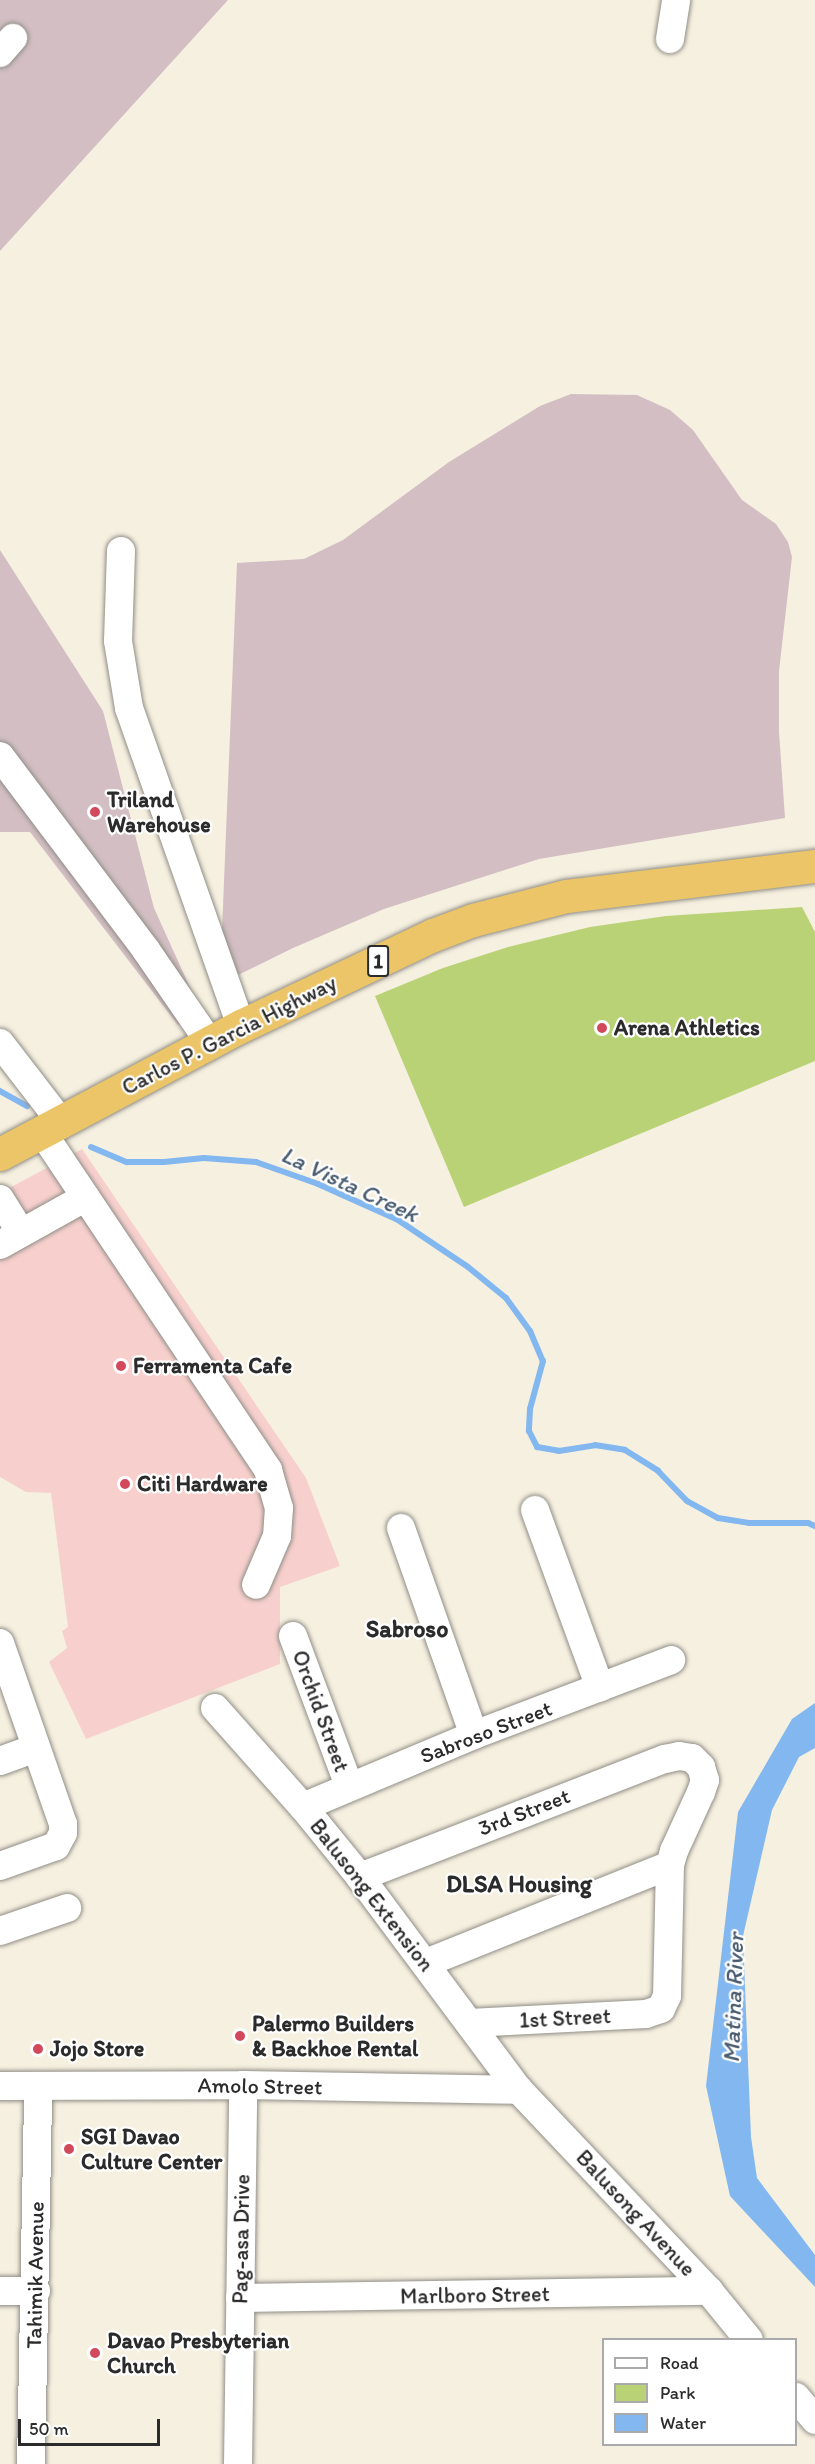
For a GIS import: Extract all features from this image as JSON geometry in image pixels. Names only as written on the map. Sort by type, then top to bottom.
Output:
[{"type":"highway","name":"Carlos P. Garcia Highway","points":[[0,1154],[241,1026],[433,935],[506,910],[566,896],[626,886],[802,867]]},
{"type":"street","points":[[670,39],[676,0]]},
{"type":"street","points":[[121,550],[118,641],[129,708],[241,1026]]},
{"type":"street","points":[[0,756],[146,950],[210,1043]]},
{"type":"street","points":[[0,1043],[52,1127],[86,1197],[268,1470],[279,1508],[277,1536],[256,1585]]},
{"type":"street","points":[[0,1198],[11,1239],[86,1197]]},
{"type":"street","points":[[535,1510],[600,1688]]},
{"type":"street","points":[[400,1528],[474,1735]]},
{"type":"street","name":"Orchid Street","points":[[293,1636],[349,1786]]},
{"type":"street","points":[[0,1866],[56,1846],[61,1839],[63,1824],[1,1652]]},
{"type":"street","name":"Sabroso Street","points":[[303,1807],[474,1735],[671,1660]]},
{"type":"street","name":"Balusong Extension","points":[[215,1708],[303,1807],[360,1877],[519,2090]]},
{"type":"street","points":[[0,1761],[36,1748]]},
{"type":"street","name":"3rd Street","points":[[360,1877],[632,1769],[679,1756],[692,1758],[701,1767],[705,1780],[670,1865]]},
{"type":"street","points":[[426,1963],[670,1865]]},
{"type":"street","name":"1st Street","points":[[469,2023],[646,2014],[661,2009],[667,1996],[670,1865]]},
{"type":"street","points":[[0,1931],[67,1908]]},
{"type":"street","name":"Amolo Street","points":[[0,2086],[243,2085],[519,2090]]},
{"type":"street","name":"Pag-asa Drive","points":[[238,2464],[243,2085]]},
{"type":"street","name":"Tahimik Avenue","points":[[31,2464],[38,2086]]},
{"type":"street","name":"Balusong Avenue","points":[[519,2090],[709,2291],[747,2338]]},
{"type":"street","points":[[0,2291],[36,2291]]},
{"type":"street","name":"Marlboro Street","points":[[240,2298],[709,2291]]},
{"type":"street","points":[[797,2399],[815,2420]]},
{"type":"shaded area","points":[[0,0],[228,0],[0,251]]},
{"type":"shaded area","points":[[571,394],[637,395],[670,410],[693,430],[742,500],[776,524],[788,542],[792,557],[779,671],[779,732],[785,818],[539,859],[384,909],[293,948],[236,976],[222,931],[237,563],[304,559],[343,540],[449,462],[540,406]]},
{"type":"shaded area","name":"Triland Warehouse","points":[[0,550],[103,711],[154,908],[201,1012],[178,1025],[30,832],[0,832]]},
{"type":"shaded area","name":"Citi Hardware","points":[[82,1149],[306,1478],[340,1566],[280,1587],[280,1664],[86,1739],[49,1662],[67,1648],[62,1631],[68,1627],[51,1493],[26,1492],[0,1477],[0,1193]]},
{"type":"green space","name":"Arena Athletics","points":[[802,907],[815,932],[815,1061],[464,1207],[375,996],[443,968],[508,947],[590,927],[666,916]]},
{"type":"water","name":"Matina River","points":[[815,1703],[815,1748],[799,1757],[772,1810],[743,1936],[751,2137],[757,2178],[815,2255],[815,2287],[730,2196],[706,2086],[738,1812],[792,1719]]},
{"type":"waterway","name":"La Vista Creek","points":[[0,1091],[27,1106]]},
{"type":"waterway","name":"La Vista Creek","points":[[91,1147],[127,1162],[164,1162],[204,1158],[256,1162],[318,1184],[398,1220],[468,1267],[506,1298],[530,1331],[543,1361],[530,1409],[529,1431],[537,1447],[559,1451],[595,1445],[625,1450],[658,1471],[687,1501],[718,1518],[749,1523],[808,1523],[815,1526]]},
{"type":"place","name":"Triland Warehouse","points":[[95,812]]},
{"type":"place","name":"Arena Athletics","points":[[602,1028]]},
{"type":"place","name":"Ferramenta Cafe","points":[[121,1366]]},
{"type":"place","name":"Citi Hardware","points":[[125,1484]]},
{"type":"place","name":"Palermo Builders & Backhoe Rental","points":[[240,2036]]},
{"type":"place","name":"Jojo Store","points":[[38,2049]]},
{"type":"place","name":"SGI Davao Culture Center","points":[[69,2149]]},
{"type":"place","name":"Davao Presbyterian Church","points":[[95,2353]]},
{"type":"district","name":"Sabroso","points":[[407,1629]]},
{"type":"district","name":"DLSA Housing","points":[[519,1884]]}]
